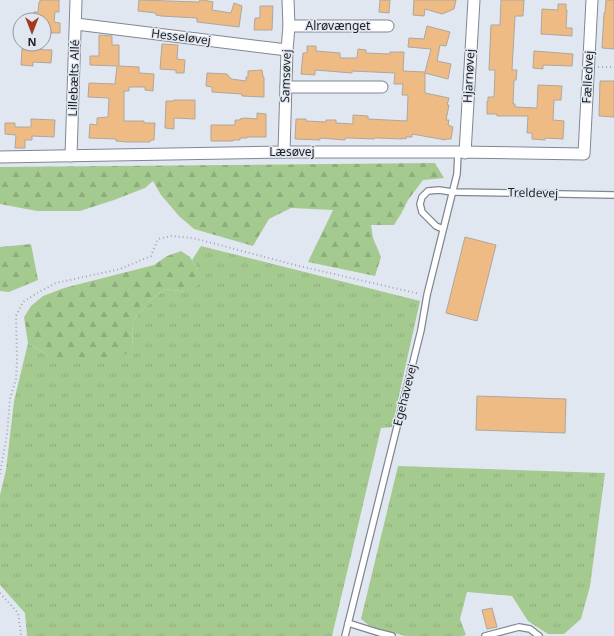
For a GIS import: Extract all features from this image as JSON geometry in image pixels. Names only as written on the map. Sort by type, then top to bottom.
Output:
[{"type":"street","name":"Lillebælts Allé","points":[[71,156],[76,0]]},
{"type":"street","name":"Samsøvej","points":[[284,152],[288,0]]},
{"type":"street","name":"Hjarnøvej","points":[[461,153],[474,0]]},
{"type":"street","name":"Fælledvej","points":[[584,154],[592,0]]},
{"type":"street","name":"Hesseløvej","points":[[76,24],[287,50]]},
{"type":"street","name":"Alrøvænget","points":[[288,26],[388,26]]},
{"type":"street","points":[[286,87],[382,87]]},
{"type":"street","name":"Læsøvej","points":[[0,157],[284,152],[584,154]]},
{"type":"lane","name":"Egehavevej","points":[[345,636],[420,330],[461,153]]},
{"type":"lane","name":"Treldevej","points":[[443,229],[436,226],[422,212],[420,204],[422,197],[428,191],[614,194]]},
{"type":"lane","points":[[348,623],[392,636]]},
{"type":"lane","points":[[485,636],[519,627],[530,629],[539,636]]},
{"type":"path","points":[[588,66],[614,67]]},
{"type":"path","points":[[0,474],[7,434],[10,399],[16,379],[16,316],[23,302],[56,283],[120,269],[151,256],[158,239],[171,236],[193,238],[427,295]]},
{"type":"path","points":[[0,593],[18,613],[20,636]]},
{"type":"green space","points":[[435,163],[444,178],[423,180],[408,200],[394,225],[371,225],[373,238],[381,257],[375,276],[308,262],[333,210],[291,208],[269,219],[253,246],[194,229],[179,216],[161,195],[153,181],[145,188],[80,211],[37,211],[0,204],[0,167]]},
{"type":"green space","points":[[31,244],[38,280],[9,292],[0,291],[0,247]]},
{"type":"green space","points":[[201,246],[420,301],[392,427],[381,428],[332,636],[27,636],[25,613],[0,585],[0,495],[6,470],[14,401],[28,343],[50,357],[133,349],[132,322],[153,298],[166,289],[185,292],[198,270],[192,260]]},
{"type":"green space","points":[[181,251],[190,257],[198,270],[198,285],[185,292],[166,289],[153,298],[132,322],[133,349],[115,361],[85,361],[50,357],[28,343],[24,317],[31,306],[43,296],[64,288],[154,265],[167,256]]},
{"type":"green space","points":[[398,466],[605,473],[590,586],[581,619],[564,634],[548,634],[528,621],[512,596],[467,592],[460,619],[466,635],[406,636],[371,627],[361,619]]},
{"type":"building","points":[[40,0],[59,0],[59,12],[55,12],[54,22],[60,23],[60,33],[52,33],[52,12],[38,12]]},
{"type":"building","points":[[139,0],[199,2],[200,0],[203,0],[213,2],[212,10],[231,13],[234,3],[242,6],[239,27],[197,22],[197,18],[161,16],[156,15],[156,13],[138,11]]},
{"type":"building","points":[[380,0],[390,0],[389,13],[379,12]]},
{"type":"building","points":[[414,0],[456,0],[454,9],[442,14],[425,9],[424,16],[413,15]]},
{"type":"building","points":[[501,0],[524,0],[523,16],[515,16],[512,70],[517,70],[516,80],[514,80],[513,104],[515,104],[515,107],[537,108],[538,85],[562,86],[561,100],[554,100],[553,120],[564,121],[563,139],[532,139],[532,133],[527,133],[528,116],[497,116],[497,114],[487,114],[488,97],[494,97],[495,70],[489,70],[491,25],[500,25]]},
{"type":"building","points":[[606,0],[614,0],[614,49],[602,48]]},
{"type":"building","points":[[558,4],[566,4],[566,28],[572,28],[572,36],[541,34],[542,9],[558,10]]},
{"type":"building","points":[[260,6],[273,6],[272,30],[254,30],[255,18],[260,18]]},
{"type":"building","points":[[427,26],[450,32],[446,46],[440,45],[437,61],[451,64],[448,79],[425,73],[425,93],[449,98],[446,120],[449,120],[448,125],[453,127],[451,139],[446,140],[412,134],[412,137],[406,137],[406,139],[295,139],[296,119],[326,122],[326,120],[336,120],[336,123],[353,124],[353,115],[368,116],[368,119],[407,121],[408,95],[402,95],[403,84],[394,84],[395,73],[352,71],[352,73],[315,70],[315,75],[301,74],[303,53],[307,53],[307,46],[316,46],[316,51],[340,53],[340,58],[357,58],[358,49],[366,50],[366,53],[390,54],[390,52],[404,52],[403,71],[425,72],[431,49],[408,47],[409,38],[424,39]]},
{"type":"building","points":[[99,35],[112,36],[112,45],[119,45],[119,66],[139,67],[139,73],[154,74],[153,91],[145,90],[145,87],[129,87],[129,91],[124,91],[124,121],[144,121],[144,123],[155,123],[154,140],[151,140],[150,142],[127,142],[116,141],[116,139],[89,138],[90,124],[97,125],[97,118],[108,117],[109,98],[88,97],[89,83],[115,84],[117,66],[90,65],[90,56],[99,56]]},
{"type":"building","points":[[162,44],[178,45],[177,59],[185,60],[184,73],[176,73],[176,70],[160,69]]},
{"type":"building","points":[[534,51],[573,54],[572,66],[543,65],[543,69],[533,68]]},
{"type":"building","points":[[22,52],[52,52],[51,63],[33,62],[33,66],[21,65]]},
{"type":"building","points":[[262,70],[264,77],[264,97],[212,92],[212,87],[206,86],[207,73],[227,74],[231,79],[246,81],[248,71]]},
{"type":"building","points":[[600,81],[614,81],[614,117],[599,116]]},
{"type":"building","points":[[195,100],[195,119],[174,118],[174,129],[165,128],[166,101]]},
{"type":"building","points":[[257,113],[266,114],[266,137],[247,137],[233,141],[211,141],[211,125],[235,125],[235,120],[245,118],[257,119]]},
{"type":"building","points":[[31,119],[55,120],[54,137],[32,136],[32,140],[25,140],[25,148],[15,148],[16,135],[5,134],[5,123],[15,123],[15,127],[31,127]]},
{"type":"building","points":[[465,237],[496,245],[477,321],[446,313]]},
{"type":"building","points":[[477,396],[566,399],[565,433],[476,430]]},
{"type":"building","points":[[492,608],[497,627],[487,629],[482,610]]}]
